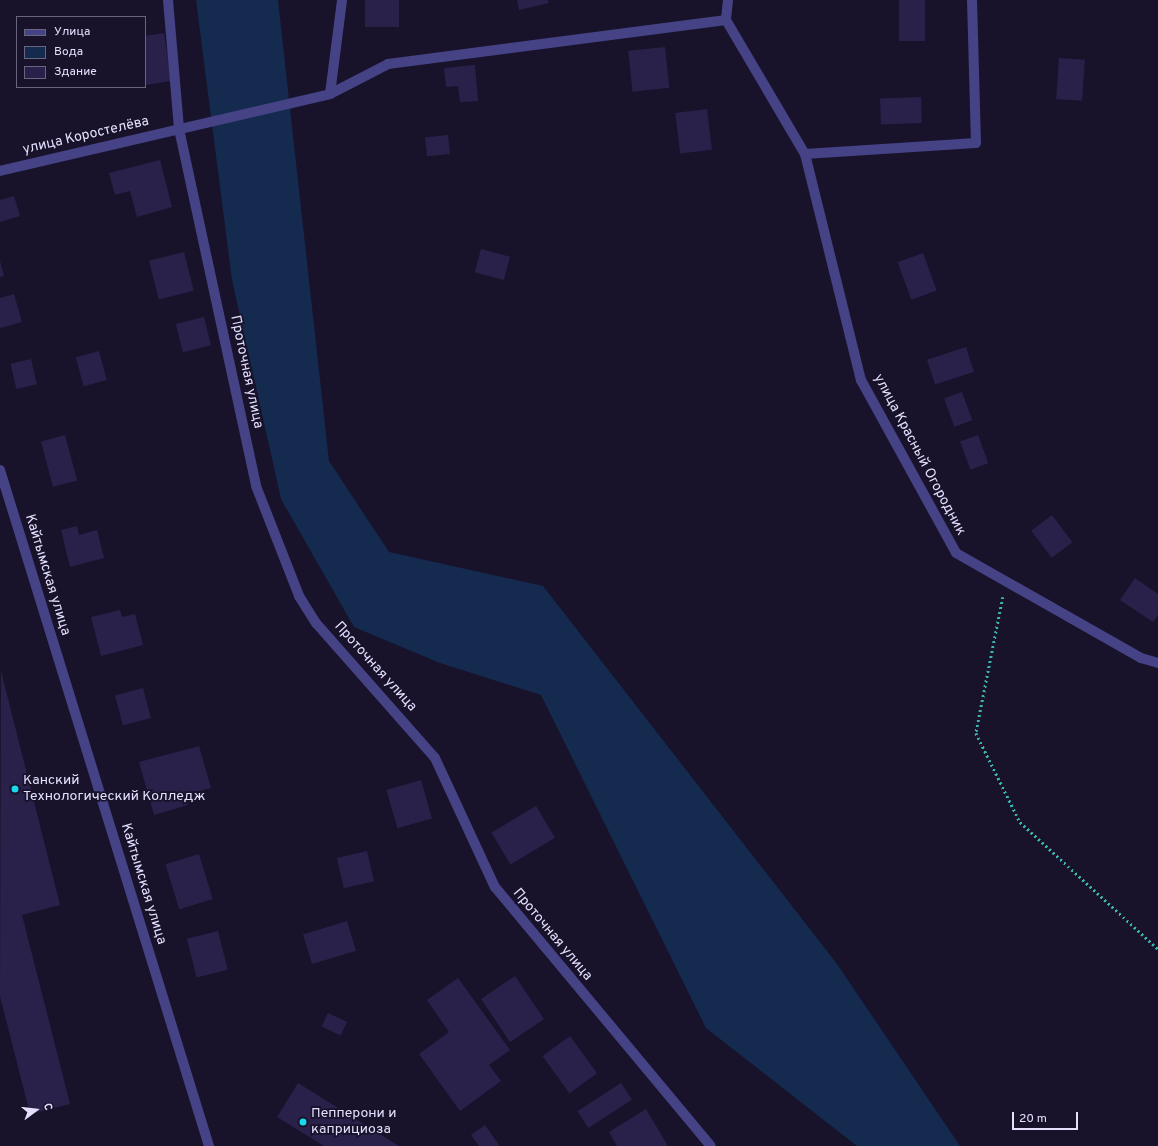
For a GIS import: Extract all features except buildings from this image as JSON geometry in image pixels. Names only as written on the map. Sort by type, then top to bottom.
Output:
[{"type":"street","name":"Проточная улица","points":[[168,0],[179,129],[256,486],[299,596],[316,623],[436,758],[495,887],[710,1146]]},
{"type":"street","points":[[330,94],[342,0]]},
{"type":"street","points":[[726,20],[728,0]]},
{"type":"street","points":[[805,154],[976,143],[972,0]]},
{"type":"street","name":"улица Коростелёва","points":[[0,171],[330,94],[388,64],[726,20]]},
{"type":"street","name":"улица Красный Огородник","points":[[726,20],[805,154],[861,380],[956,553],[1141,658],[1158,663]]},
{"type":"street","name":"Кайтымская улица","points":[[0,470],[209,1146]]},
{"type":"path","points":[[1006,581],[976,733],[1020,822],[1158,949]]},
{"type":"water","points":[[196,0],[278,0],[329,461],[389,552],[543,586],[837,964],[960,1146],[857,1146],[706,1028],[541,695],[440,663],[354,627],[281,499],[232,280]]},
{"type":"place","name":"Канский Технологический Колледж","points":[[15,789]]},
{"type":"place","name":"Пепперони и каприциоза","points":[[303,1122]]}]
